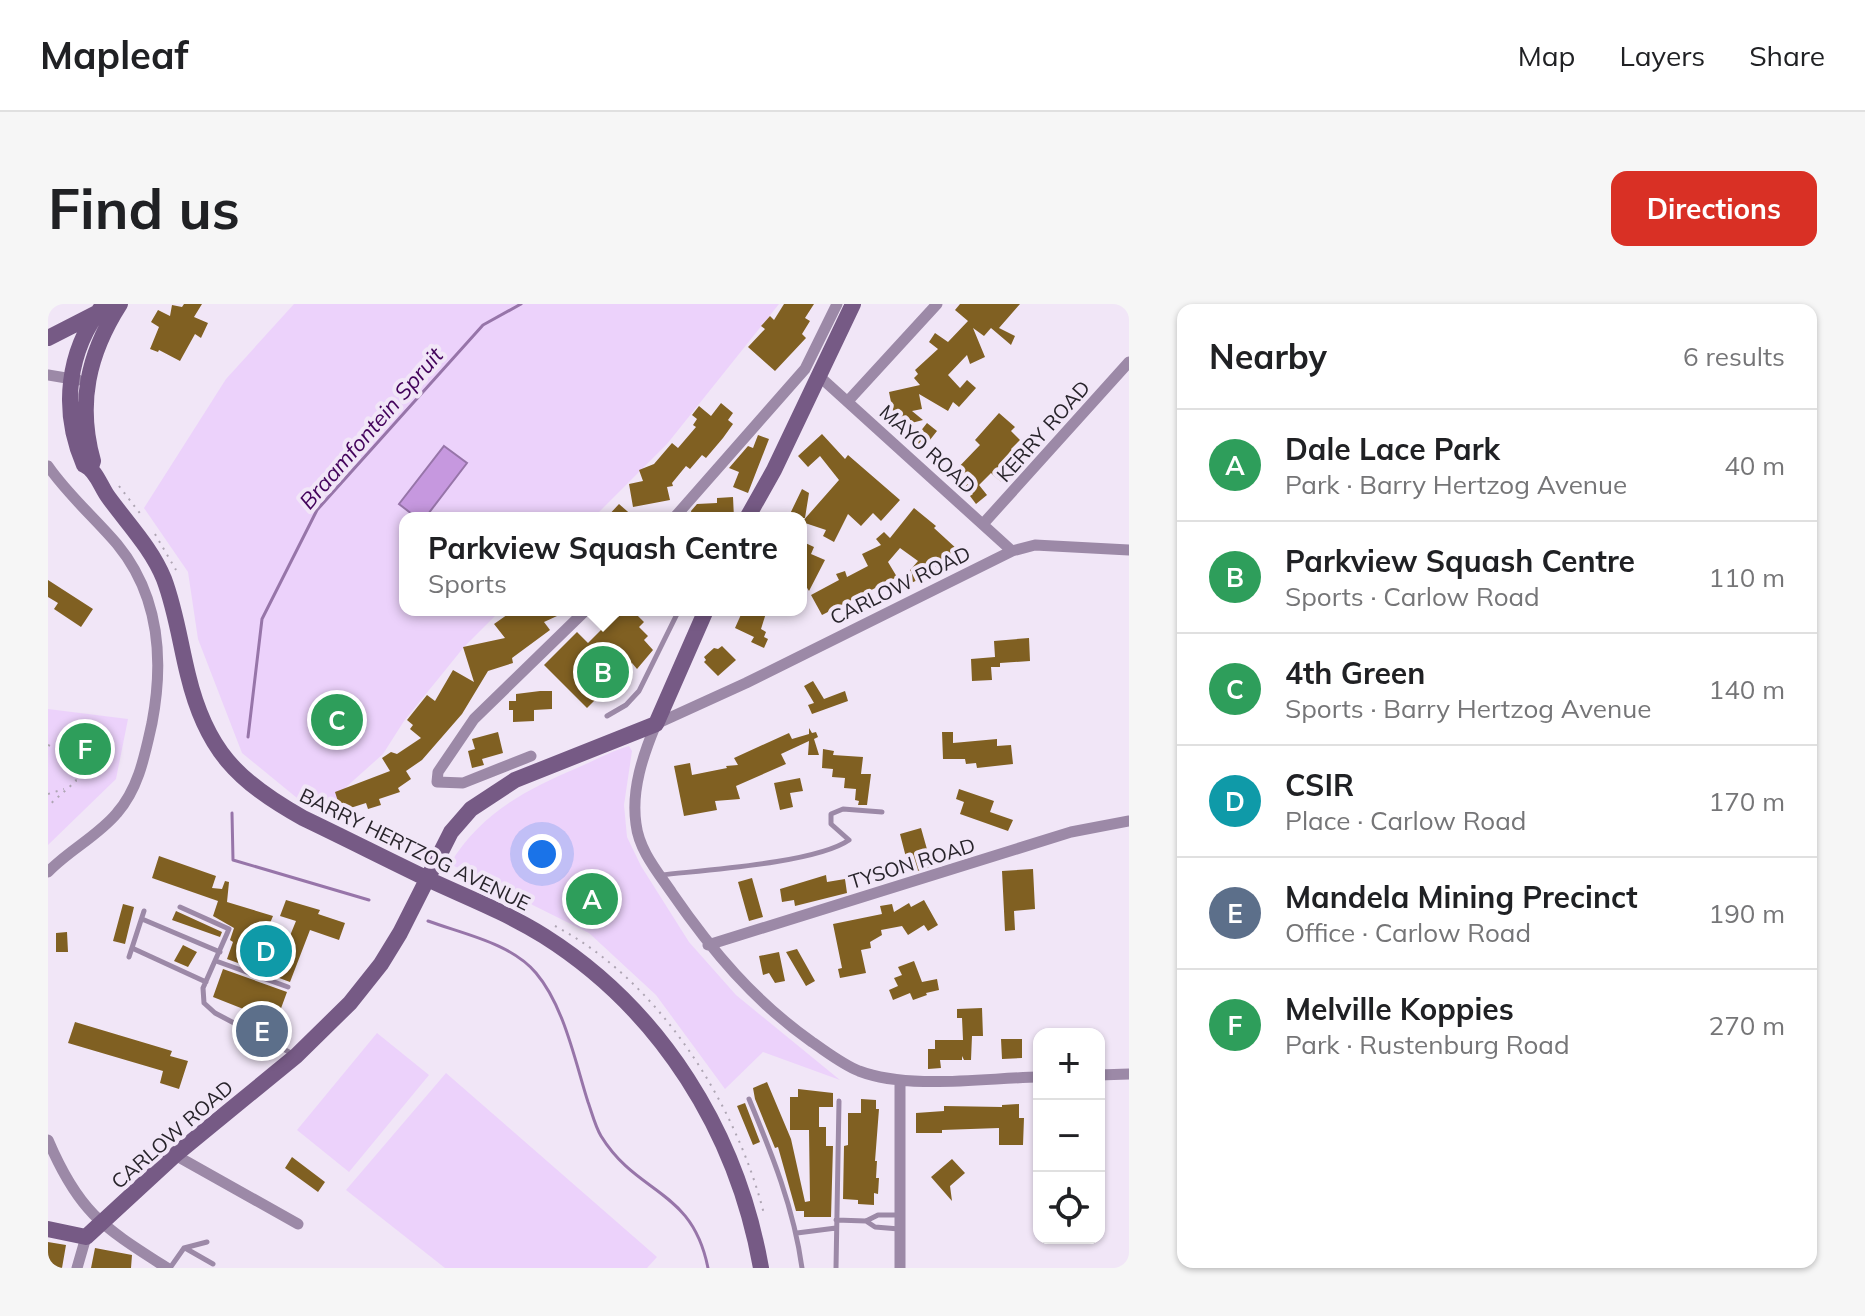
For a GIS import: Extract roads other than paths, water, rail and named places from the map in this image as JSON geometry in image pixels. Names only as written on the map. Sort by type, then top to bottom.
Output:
[{"type":"main road","name":"BARRY HERTZOG AVENUE","points":[[120,304],[79,380],[70,411],[73,434],[84,465],[91,467],[163,577],[175,612],[194,701],[213,741],[233,770],[267,797],[303,818],[519,922],[568,952],[633,1008],[670,1052],[699,1095],[732,1164],[761,1268]]},
{"type":"main road","points":[[750,512],[774,470],[853,304]]},
{"type":"main road","name":"BARRY HERTZOG AVENUE","points":[[79,380],[80,345],[101,308]]},
{"type":"main road","points":[[49,335],[101,308]]},
{"type":"main road","points":[[759,512],[774,470]]},
{"type":"main road","points":[[656,724],[706,616]]},
{"type":"main road","name":"CARLOW ROAD","points":[[86,1237],[175,1155],[296,1056],[350,1003],[381,964],[400,933],[447,838],[471,809],[506,784],[656,724]]},
{"type":"main road","points":[[48,1229],[86,1237]]},
{"type":"main road","name":"BARRY HERTZOG AVENUE","points":[[749,1268],[754,1244]]},
{"type":"street","points":[[679,512],[805,369],[837,304]]},
{"type":"street","points":[[848,401],[937,304]]},
{"type":"street","name":"KERRY ROAD","points":[[983,524],[1129,362]]},
{"type":"street","points":[[48,375],[79,380]]},
{"type":"street","name":"MAYO ROAD","points":[[819,376],[1012,551]]},
{"type":"street","points":[[48,466],[64,488],[117,544],[133,567],[148,601],[160,666],[146,751],[130,794],[112,818],[48,872]]},
{"type":"street","name":"CARLOW ROAD","points":[[656,724],[746,683],[1012,551],[1035,545],[1129,550]]},
{"type":"street","points":[[531,756],[463,783],[437,782],[438,772],[474,719],[580,616]]},
{"type":"street","points":[[656,724],[639,772],[635,810],[641,845],[708,945],[767,1005],[832,1056],[858,1070],[900,1081],[1033,1077]]},
{"type":"street","name":"TYSON ROAD","points":[[708,945],[1071,832],[1129,821]]},
{"type":"street","points":[[1105,1075],[1129,1074]]},
{"type":"street","points":[[900,1081],[900,1268]]},
{"type":"street","points":[[48,1140],[51,1156],[99,1223],[169,1268]]},
{"type":"street","points":[[175,1155],[298,1224]]},
{"type":"street","points":[[77,1268],[86,1237]]},
{"type":"lane","points":[[607,716],[626,705],[639,691],[674,616]]},
{"type":"lane","points":[[660,875],[800,857],[823,851],[849,840],[831,824],[831,814],[843,809],[882,812]]},
{"type":"lane","points":[[180,907],[227,926],[228,934],[202,996],[210,1009],[296,1056]]},
{"type":"lane","points":[[129,957],[144,911]]},
{"type":"lane","points":[[142,919],[220,952]]},
{"type":"lane","points":[[132,948],[206,982]]},
{"type":"lane","points":[[216,961],[288,987]]},
{"type":"lane","points":[[749,1099],[771,1152],[797,1233],[802,1268]]},
{"type":"lane","points":[[836,1268],[839,1101]]},
{"type":"lane","points":[[836,1220],[866,1221],[878,1215],[900,1215]]},
{"type":"lane","points":[[866,1221],[875,1227],[900,1229]]},
{"type":"lane","points":[[797,1233],[836,1228]]},
{"type":"lane","points":[[169,1268],[184,1248],[207,1242]]},
{"type":"lane","points":[[184,1248],[213,1264]]},
{"type":"waterway","name":"Braamfontein Spruit","points":[[248,737],[262,619],[317,510],[483,325],[521,304]]},
{"type":"waterway","name":"Braamfontein Spruit","points":[[232,813],[233,860],[369,900]]},
{"type":"waterway","name":"Braamfontein Spruit","points":[[428,921],[500,947],[514,954],[536,973],[546,986],[561,1018],[601,1136],[631,1171],[662,1194],[690,1222],[708,1268]]},
{"type":"place","name":"Parkview Squash Centre","points":[[603,672]]},
{"type":"place","name":"4th Green","points":[[337,720]]},
{"type":"place","name":"Melville Koppies","points":[[85,749]]},
{"type":"place","name":"Dale Lace Park","points":[[592,899]]},
{"type":"place","name":"CSIR","points":[[266,951]]},
{"type":"place","name":"Mandela Mining Precinct","points":[[262,1031]]}]
